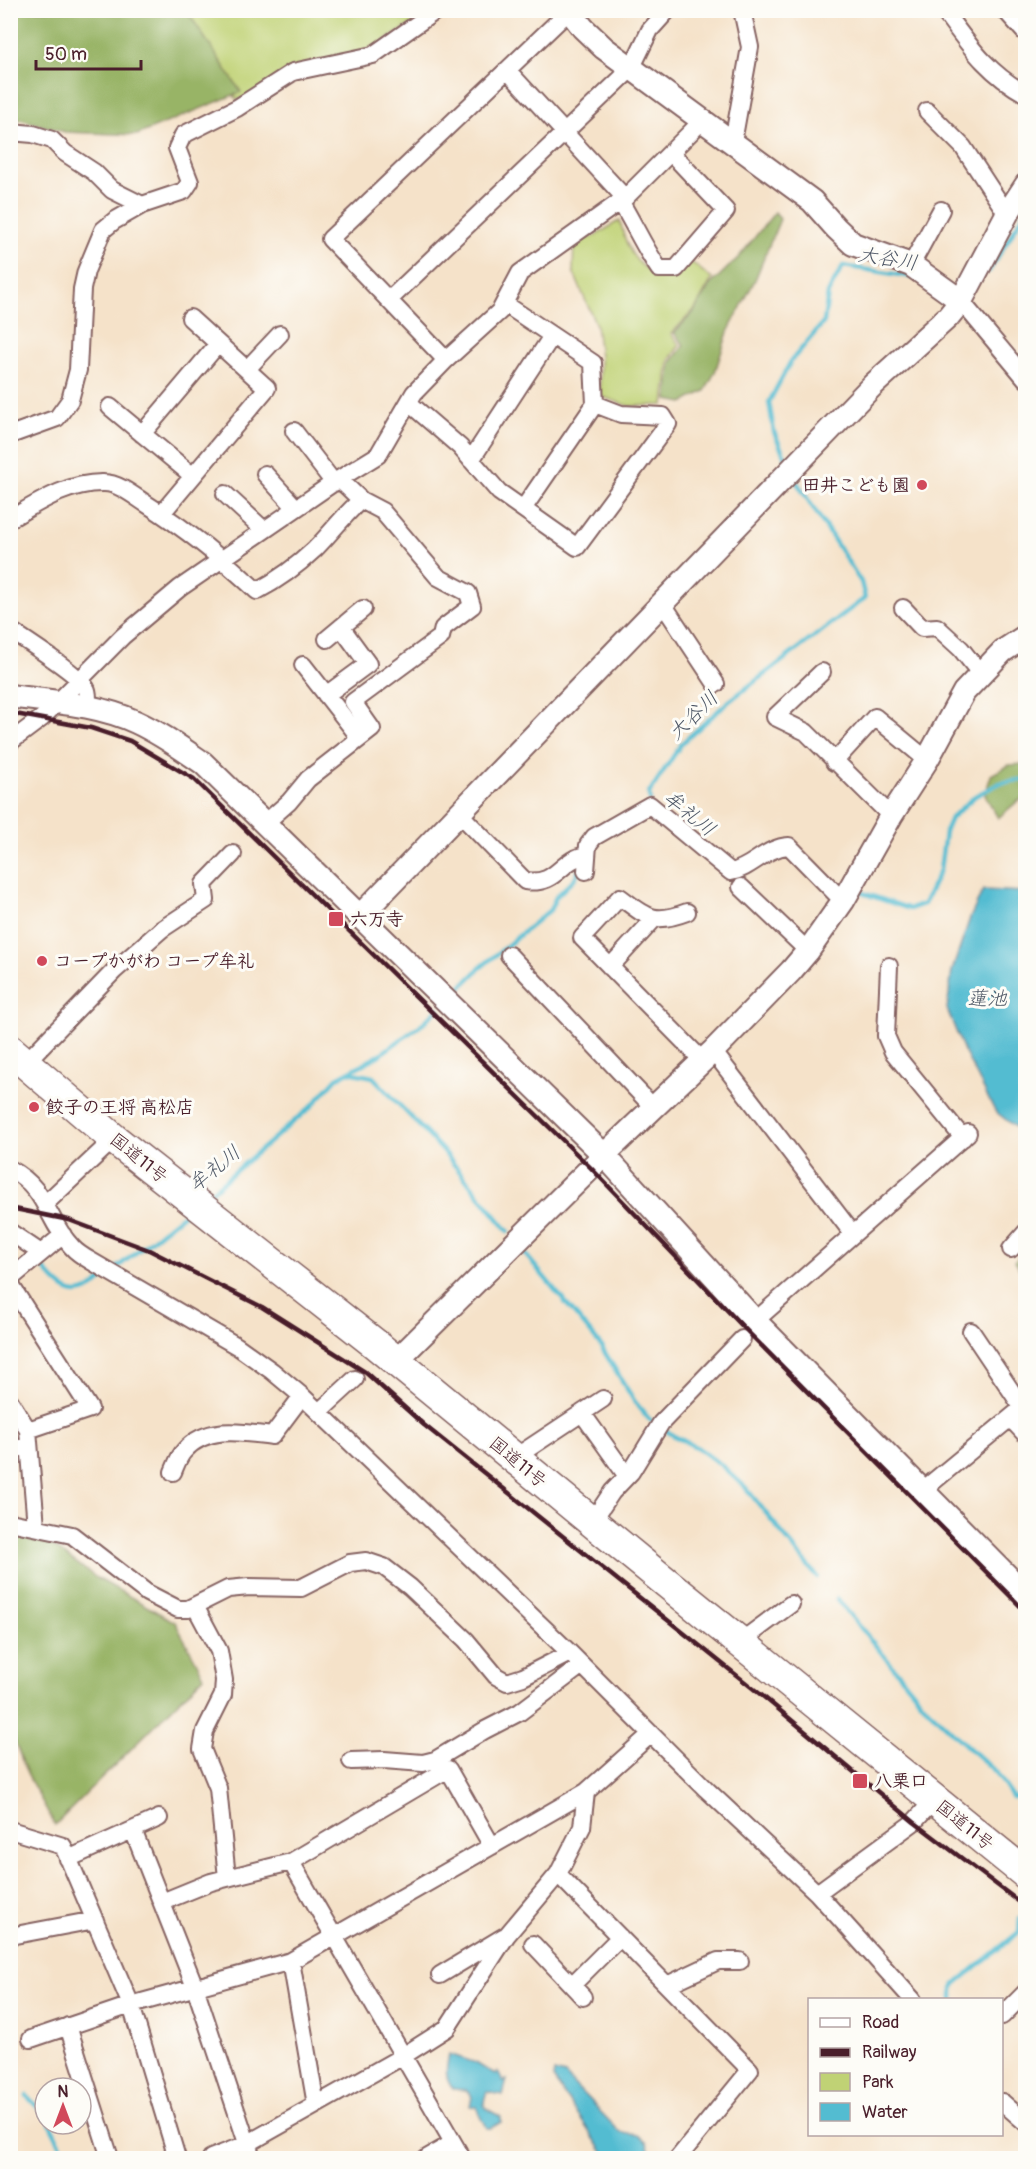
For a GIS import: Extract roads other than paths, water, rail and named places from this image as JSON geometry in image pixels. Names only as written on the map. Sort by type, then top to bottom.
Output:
[{"type":"highway","name":"国道11号","points":[[18,1056],[114,1139],[396,1361],[1026,1874]]},
{"type":"street","points":[[10,435],[57,418],[70,400],[78,370],[82,289],[86,271],[103,230],[114,221],[142,206],[184,191],[190,182],[177,148],[183,135],[237,108],[293,72],[373,55],[438,10]]},
{"type":"street","points":[[388,300],[632,69],[650,30],[668,10]]},
{"type":"street","points":[[733,142],[750,47],[742,10]]},
{"type":"street","points":[[943,10],[980,60],[1005,83],[1026,94]]},
{"type":"street","points":[[1009,10],[1026,29]]},
{"type":"street","points":[[446,360],[330,239],[569,11],[604,48],[812,201],[853,244],[915,268],[954,295],[1026,379]]},
{"type":"street","points":[[507,70],[622,199],[644,247],[659,269],[676,269],[726,211],[671,153]]},
{"type":"street","points":[[927,111],[963,147],[1007,214]]},
{"type":"street","points":[[10,742],[42,718],[123,636],[180,588],[336,481],[378,455],[414,393],[446,360],[500,311],[520,273],[622,199],[702,121]]},
{"type":"street","points":[[10,132],[33,134],[52,140],[65,153],[94,172],[112,190],[142,206]]},
{"type":"street","points":[[360,916],[873,385],[948,317],[954,295],[1026,185]]},
{"type":"street","points":[[915,268],[941,210]]},
{"type":"street","points":[[505,304],[594,363],[595,404],[523,509]]},
{"type":"street","points":[[162,513],[267,388],[190,318]]},
{"type":"street","points":[[247,369],[280,334]]},
{"type":"street","points":[[471,460],[552,336]]},
{"type":"street","points":[[142,434],[218,344]]},
{"type":"street","points":[[409,403],[460,447],[499,492],[577,547],[668,424],[663,416],[621,414],[595,404]]},
{"type":"street","points":[[110,407],[193,476]]},
{"type":"street","points":[[264,824],[289,802],[308,779],[372,729],[353,702],[441,637],[443,628],[472,606],[468,593],[438,577],[382,511],[361,500],[336,481],[294,431]]},
{"type":"street","points":[[265,474],[296,508]]},
{"type":"street","points":[[10,519],[68,487],[106,483],[124,489],[162,513],[223,558],[257,591],[277,580],[315,549],[339,520],[361,500]]},
{"type":"street","points":[[225,494],[264,530]]},
{"type":"street","points":[[663,604],[716,684]]},
{"type":"street","points":[[903,608],[922,628],[938,627],[961,649],[980,673]]},
{"type":"street","points":[[327,639],[363,609]]},
{"type":"street","points":[[326,695],[368,664],[341,627]]},
{"type":"street","points":[[10,630],[79,680],[86,688],[87,707]]},
{"type":"street","points":[[396,1361],[604,1155],[708,1056],[808,951],[843,901],[891,816],[927,760],[964,692],[1003,651],[1026,636]]},
{"type":"street","points":[[303,665],[360,738]]},
{"type":"street","points":[[822,672],[775,717],[806,732],[891,816]]},
{"type":"street","points":[[10,696],[87,707],[135,721],[164,736],[203,763],[604,1155],[748,1330],[923,1490],[1026,1595]]},
{"type":"street","points":[[834,762],[875,717],[927,760]]},
{"type":"street","points":[[459,813],[525,881],[538,883],[548,880],[577,857],[587,863],[588,844],[594,837],[650,805],[731,872],[740,870],[778,847],[789,846],[843,901]]},
{"type":"street","points":[[18,1056],[162,929],[206,900],[204,884],[233,854]]},
{"type":"street","points":[[741,887],[808,951]]},
{"type":"street","points":[[687,912],[671,918],[654,920],[620,897],[582,938],[610,967],[708,1056],[853,1234]]},
{"type":"street","points":[[610,967],[654,920]]},
{"type":"street","points":[[509,955],[654,1108]]},
{"type":"street","points":[[592,1522],[612,1492],[632,1472],[658,1427],[748,1330],[966,1135],[893,1052],[886,1036],[889,966]]},
{"type":"street","points":[[46,1203],[114,1139]]},
{"type":"street","points":[[10,1169],[39,1191],[72,1248],[112,1274],[237,1346],[302,1396],[576,1659],[706,1789],[817,1893],[911,1998]]},
{"type":"street","points":[[10,1232],[36,1257]]},
{"type":"street","points":[[1011,1249],[1026,1232]]},
{"type":"street","points":[[10,1279],[63,1235]]},
{"type":"street","points":[[10,1284],[90,1409],[28,1438],[10,1450]]},
{"type":"street","points":[[971,1331],[1019,1410],[1026,1435]]},
{"type":"street","points":[[319,1412],[355,1379]]},
{"type":"street","points":[[173,1472],[183,1452],[196,1440],[211,1434],[231,1431],[272,1436],[302,1396]]},
{"type":"street","points":[[514,1458],[603,1399]]},
{"type":"street","points":[[10,1401],[28,1438],[36,1526]]},
{"type":"street","points":[[923,1490],[1019,1410]]},
{"type":"street","points":[[582,1413],[624,1472]]},
{"type":"street","points":[[10,1522],[72,1535],[147,1593],[178,1610],[188,1609],[228,1589],[301,1588],[350,1563],[366,1561],[384,1567],[410,1587],[466,1641],[496,1676],[507,1682],[576,1659]]},
{"type":"street","points":[[740,1642],[791,1604]]},
{"type":"street","points":[[195,1606],[219,1651],[224,1680],[223,1695],[205,1731],[202,1749],[218,1788],[227,1878]]},
{"type":"street","points":[[351,1761],[384,1760],[423,1763],[435,1760],[520,1712],[576,1659]]},
{"type":"street","points":[[32,2039],[131,2005],[291,1961],[586,1792],[651,1734]]},
{"type":"street","points":[[162,1902],[211,1882],[291,1862],[448,1769],[492,1846]]},
{"type":"street","points":[[211,2158],[249,2151],[316,2105],[447,2028],[507,1935],[558,1874],[582,1827],[586,1792]]},
{"type":"street","points":[[817,1893],[914,1822],[934,1800]]},
{"type":"street","points":[[68,1859],[159,1818]]},
{"type":"street","points":[[10,1830],[63,1846],[131,2005],[177,2158]]},
{"type":"street","points":[[134,1830],[195,1987],[249,2151]]},
{"type":"street","points":[[291,1862],[462,2158]]},
{"type":"street","points":[[558,1874],[750,2070],[678,2158]]},
{"type":"street","points":[[10,1936],[94,1920]]},
{"type":"street","points":[[440,1975],[507,1935]]},
{"type":"street","points":[[533,1944],[577,1991],[620,1937]]},
{"type":"street","points":[[291,1961],[316,2105]]},
{"type":"street","points":[[667,1985],[718,1961],[740,1961]]},
{"type":"street","points":[[1003,2015],[1026,1992]]},
{"type":"street","points":[[68,2026],[110,2158]]},
{"type":"street","points":[[1003,2103],[1026,2123]]},
{"type":"street","points":[[426,2158],[453,2143]]},
{"type":"water","name":"蓮池","points":[[983,890],[1025,892],[1025,1135],[995,1111],[964,1051],[947,1009],[952,971],[970,918]]},
{"type":"water","points":[[449,2054],[476,2063],[495,2075],[498,2072],[503,2082],[507,2080],[503,2095],[487,2092],[484,2102],[487,2108],[501,2117],[501,2122],[491,2128],[486,2128],[476,2107],[470,2106],[472,2097],[466,2090],[453,2089],[446,2073]]},
{"type":"water","points":[[554,2072],[565,2075],[621,2133],[638,2135],[647,2143],[652,2158],[607,2158],[553,2078]]},
{"type":"waterway","name":"大谷川","points":[[989,271],[1021,219],[1026,205]]},
{"type":"waterway","name":"大谷川","points":[[786,459],[774,432],[769,402],[791,361],[824,322],[828,293],[843,266],[913,277]]},
{"type":"waterway","name":"大谷川","points":[[650,800],[649,793],[682,743],[728,702],[865,598],[861,582],[794,478]]},
{"type":"waterway","points":[[857,891],[910,909],[924,904],[940,870],[945,832],[951,818],[975,796],[1000,783],[1026,779]]},
{"type":"waterway","name":"牟礼川","points":[[454,994],[480,968],[550,910],[556,897],[575,878],[580,868]]},
{"type":"waterway","name":"牟礼川","points":[[205,1197],[312,1106],[337,1078],[378,1056],[421,1025],[438,1009]]},
{"type":"waterway","points":[[349,1072],[373,1077],[443,1151],[508,1231]]},
{"type":"waterway","name":"牟礼川","points":[[114,1270],[189,1210]]},
{"type":"waterway","points":[[525,1254],[599,1343],[635,1402],[649,1419],[674,1436],[698,1448],[746,1488],[817,1577]]},
{"type":"waterway","name":"牟礼川","points":[[38,1262],[54,1280],[73,1293],[91,1289],[107,1275]]},
{"type":"waterway","points":[[837,1599],[928,1709],[996,1772],[1012,1797],[1026,1797]]},
{"type":"waterway","points":[[953,1998],[955,1984],[1019,1932],[1020,1918]]},
{"type":"waterway","points":[[10,2094],[16,2093]]},
{"type":"waterway","points":[[27,2096],[33,2102]]},
{"type":"waterway","points":[[56,2136],[67,2158]]},
{"type":"railway","points":[[10,713],[91,728],[130,741],[194,779],[591,1168],[748,1332],[1026,1612]]},
{"type":"railway","points":[[10,1208],[69,1220],[149,1250],[262,1307],[365,1372],[424,1425],[765,1698],[914,1822],[1026,1907]]},
{"type":"place","name":"田井こども園","points":[[922,485]]},
{"type":"place","name":"六万寺","points":[[336,919]]},
{"type":"place","name":"コープかがわ コープ牟礼","points":[[42,961]]},
{"type":"place","name":"餃子の王将 高松店","points":[[34,1107]]},
{"type":"place","name":"八栗口","points":[[860,1781]]}]
